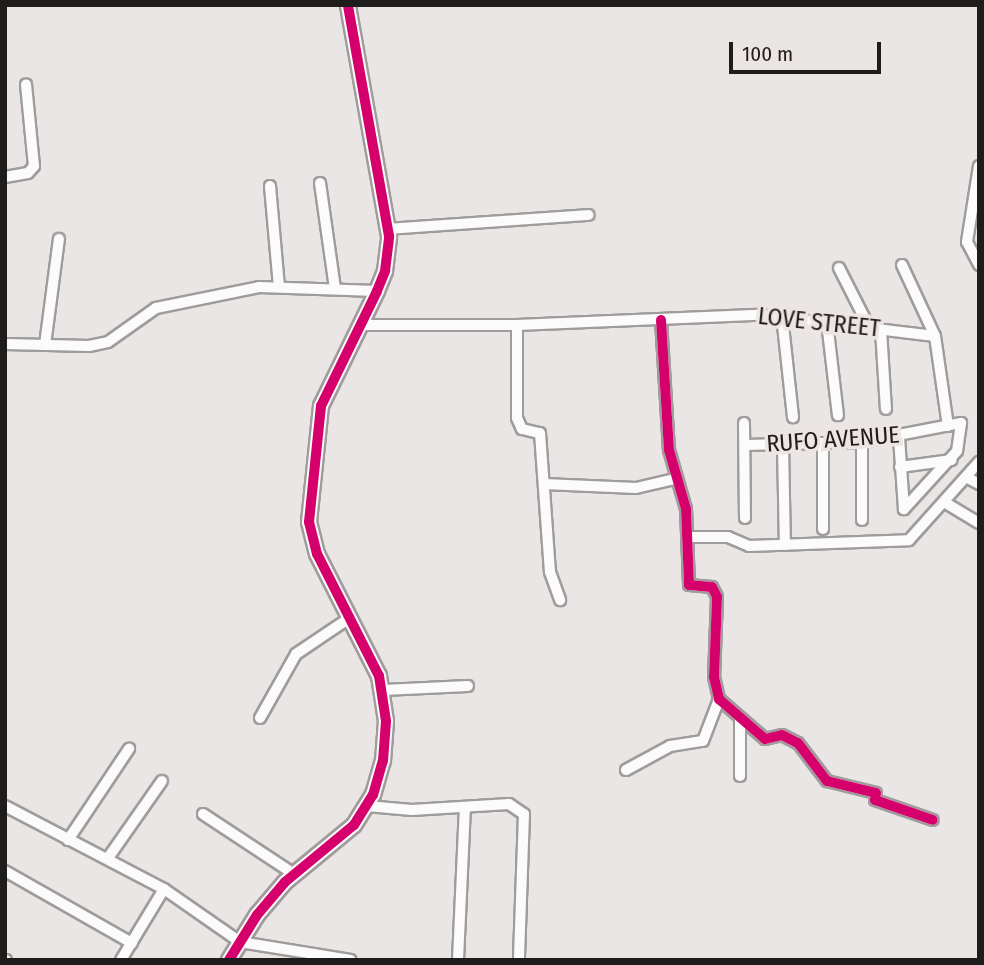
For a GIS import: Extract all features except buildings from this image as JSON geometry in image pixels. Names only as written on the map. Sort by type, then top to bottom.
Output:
[{"type":"street","points":[[229,960],[257,915],[294,874],[342,838],[367,806],[383,761],[383,690],[351,617],[317,554],[310,506],[321,406],[385,271],[388,229],[348,5]]},
{"type":"street","points":[[5,177],[28,173],[34,166],[26,85]]},
{"type":"street","points":[[979,166],[975,208],[967,242],[979,265]]},
{"type":"street","points":[[320,183],[335,289]]},
{"type":"street","points":[[270,186],[279,287]]},
{"type":"street","points":[[388,229],[589,215]]},
{"type":"street","points":[[45,345],[59,239]]},
{"type":"street","points":[[967,242],[979,244]]},
{"type":"street","points":[[902,265],[935,336],[948,426]]},
{"type":"street","points":[[839,268],[869,327]]},
{"type":"street","points":[[5,344],[107,342],[156,308],[279,287],[377,291]]},
{"type":"street","points":[[782,316],[793,417]]},
{"type":"street","name":"LOVE STREET","points":[[359,325],[517,325],[782,316],[935,336]]},
{"type":"street","points":[[661,320],[674,479],[686,509],[689,585],[712,587],[717,597],[713,677],[719,699],[765,739],[789,737],[827,781],[876,793],[875,800],[933,820]]},
{"type":"street","points":[[827,322],[838,415]]},
{"type":"street","points":[[517,325],[517,418],[522,429],[539,431],[550,572],[560,600]]},
{"type":"street","points":[[881,330],[886,410]]},
{"type":"street","points":[[744,423],[745,518]]},
{"type":"street","name":"RUFO AVENUE","points":[[746,445],[862,442],[961,423],[960,444],[952,460]]},
{"type":"street","points":[[899,437],[902,508],[952,460]]},
{"type":"street","points":[[862,442],[862,520]]},
{"type":"street","points":[[823,444],[823,530]]},
{"type":"street","points":[[783,445],[785,545]]},
{"type":"street","points":[[900,467],[952,460]]},
{"type":"street","points":[[688,537],[728,537],[749,546],[909,540],[979,462]]},
{"type":"street","points":[[966,477],[979,484]]},
{"type":"street","points":[[544,484],[636,488],[674,479]]},
{"type":"street","points":[[944,502],[979,523]]},
{"type":"street","points":[[260,718],[295,656],[351,617]]},
{"type":"street","points":[[383,690],[468,686]]},
{"type":"street","points":[[626,770],[670,746],[703,741],[719,699]]},
{"type":"street","points":[[740,718],[740,776]]},
{"type":"street","points":[[68,840],[129,749]]},
{"type":"street","points":[[108,858],[162,781]]},
{"type":"street","points":[[367,806],[412,810],[509,804],[524,814],[519,960]]},
{"type":"street","points":[[5,806],[164,889],[240,942],[351,960]]},
{"type":"street","points":[[458,960],[466,807]]},
{"type":"street","points":[[203,814],[294,874]]},
{"type":"street","points":[[5,871],[132,943]]},
{"type":"street","points":[[121,960],[164,889]]},
{"type":"cycle path","points":[[229,960],[257,915],[285,882],[354,825],[373,795],[383,761],[386,721],[379,676],[317,554],[309,522],[321,406],[377,291],[385,271],[389,236],[348,5]]},
{"type":"cycle path","points":[[661,320],[669,450],[686,509],[689,585],[712,587],[717,597],[714,677],[719,699],[765,739],[782,735],[798,743],[827,781],[876,793],[875,800],[933,820]]}]
